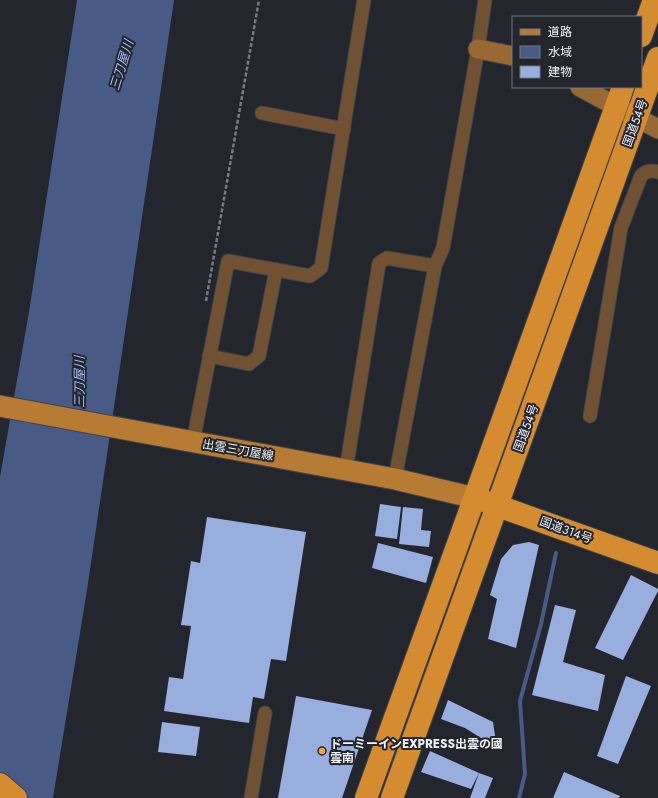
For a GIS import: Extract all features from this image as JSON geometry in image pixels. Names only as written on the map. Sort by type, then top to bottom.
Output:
[{"type":"highway","points":[[642,33],[654,0]]},
{"type":"highway","name":"国道54号","points":[[392,798],[658,58]]},
{"type":"highway","name":"国道54号","points":[[366,798],[623,88]]},
{"type":"highway","name":"国道314号","points":[[475,498],[658,563]]},
{"type":"highway","points":[[0,784],[16,798]]},
{"type":"main road","name":"出雲三刀屋線","points":[[0,406],[395,478],[475,498]]},
{"type":"street","points":[[193,442],[228,261],[310,276],[321,268],[364,0]]},
{"type":"street","points":[[395,478],[434,266],[443,248],[478,49],[485,0]]},
{"type":"street","points":[[478,49],[512,56]]},
{"type":"street","points":[[582,88],[616,108],[637,117],[658,129]]},
{"type":"street","points":[[262,113],[344,129]]},
{"type":"street","points":[[590,416],[621,228],[641,176],[645,172],[651,170],[658,172]]},
{"type":"street","points":[[346,470],[379,263],[387,258],[434,266]]},
{"type":"street","points":[[209,356],[249,364],[260,356],[276,270]]},
{"type":"street","points":[[251,798],[265,713]]},
{"type":"path","points":[[206,303],[206,296],[259,0]]},
{"type":"water","name":"三刀屋川","points":[[77,0],[174,0],[87,590],[53,798],[0,798],[0,477],[29,312]]},
{"type":"building","points":[[380,504],[401,507],[397,539],[375,536]]},
{"type":"building","points":[[403,507],[423,509],[421,530],[431,531],[429,547],[399,544]]},
{"type":"building","points":[[207,517],[306,532],[286,661],[271,659],[264,699],[253,697],[249,723],[164,711],[169,677],[183,679],[191,626],[181,625],[191,561],[200,563]]},
{"type":"building","points":[[529,542],[539,545],[516,648],[488,639],[497,599],[490,595],[501,559],[513,545]]},
{"type":"building","points":[[378,543],[433,557],[426,583],[372,568]]},
{"type":"building","points":[[631,575],[658,589],[658,591],[623,660],[595,648]]},
{"type":"building","points":[[555,605],[576,610],[563,662],[605,675],[598,711],[532,695]]},
{"type":"building","points":[[626,676],[651,686],[618,764],[597,756]]},
{"type":"building","name":"ドーミーインEXPRESS出雲の國 雲南","points":[[296,696],[372,710],[342,798],[278,798]]},
{"type":"building","points":[[448,700],[493,722],[497,748],[465,728],[441,719]]},
{"type":"building","points":[[162,722],[200,727],[196,756],[158,752]]},
{"type":"building","points":[[430,751],[479,773],[471,789],[421,772]]},
{"type":"building","points":[[564,772],[620,796],[619,798],[553,798]]},
{"type":"building","points":[[479,773],[493,778],[485,798],[470,798]]},
{"type":"waterway","points":[[519,798],[525,774],[520,701],[541,624],[556,553]]},
{"type":"place","name":"ドーミーインEXPRESS出雲の國 雲南","points":[[322,751]]}]
